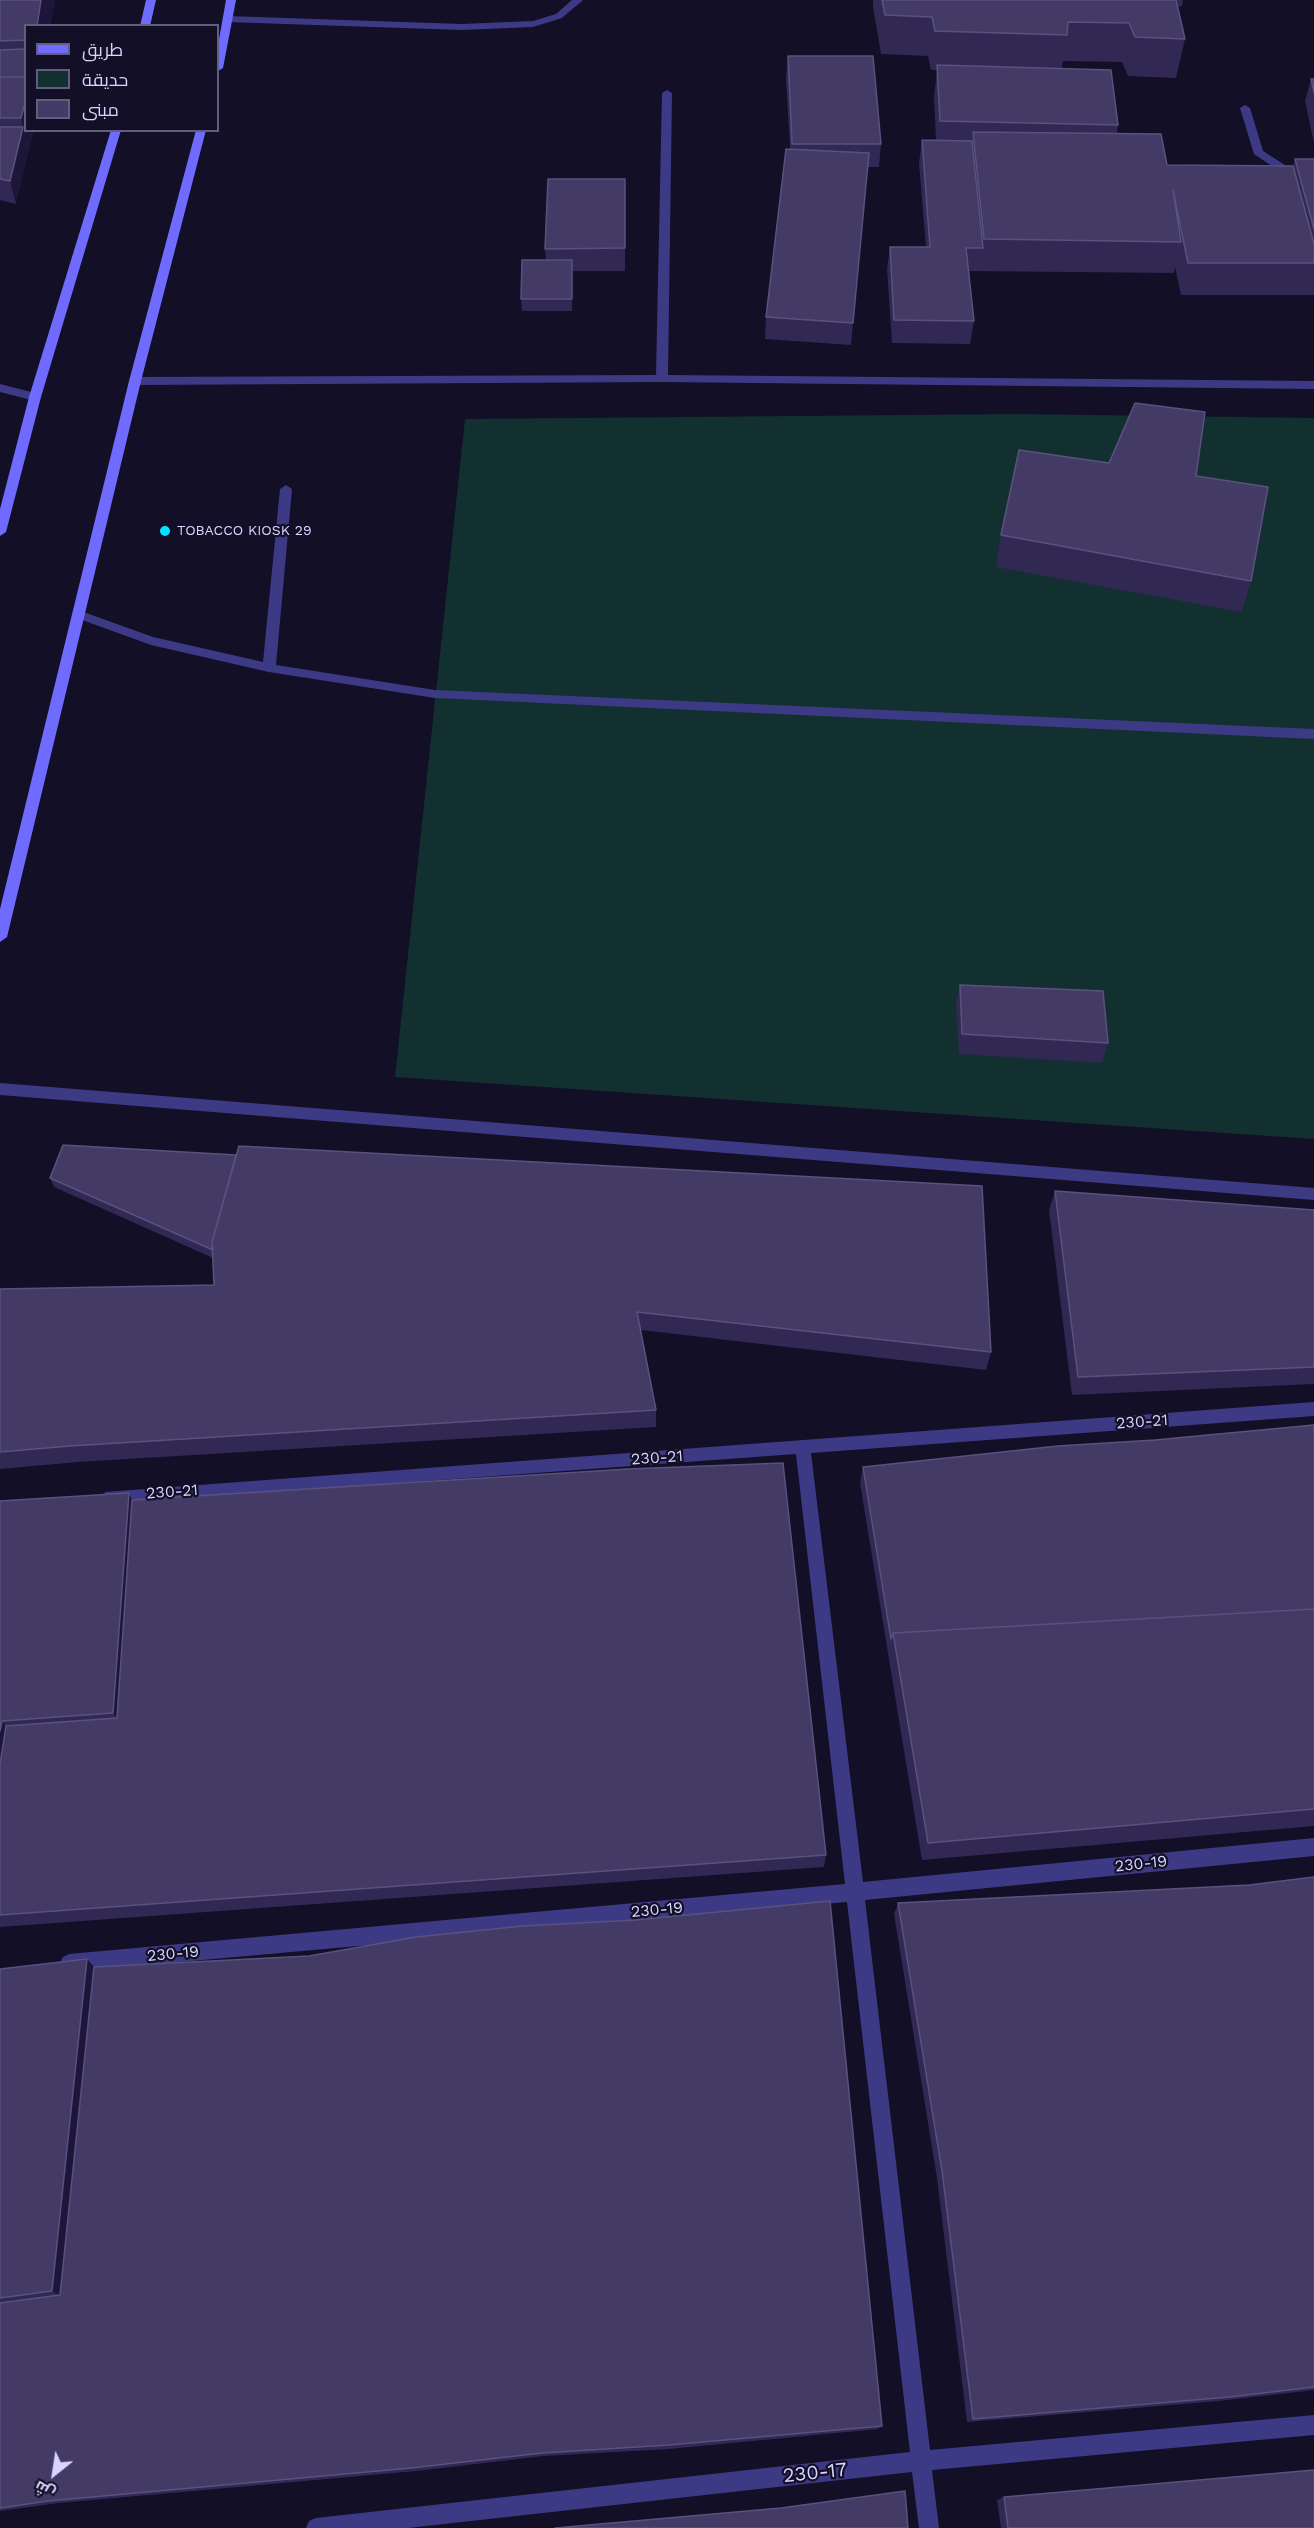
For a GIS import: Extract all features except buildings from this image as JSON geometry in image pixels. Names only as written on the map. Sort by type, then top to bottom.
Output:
[{"type":"main road","points":[[145,24],[151,0]]},
{"type":"main road","points":[[219,62],[231,0]]},
{"type":"main road","points":[[0,532],[35,397],[115,132]]},
{"type":"main road","points":[[0,937],[135,381],[200,132]]},
{"type":"street","points":[[227,18],[462,27],[533,24],[559,16],[578,0]]},
{"type":"street","points":[[662,378],[667,93]]},
{"type":"street","points":[[1245,108],[1258,152],[1285,170],[1314,172]]},
{"type":"street","points":[[135,381],[662,378],[1314,385]]},
{"type":"street","points":[[0,388],[35,397]]},
{"type":"street","points":[[269,668],[286,489]]},
{"type":"street","points":[[78,614],[151,641],[269,668],[435,694],[1314,734]]},
{"type":"street","points":[[0,1089],[1314,1194]]},
{"type":"street","name":"230-21","points":[[94,1498],[803,1448],[1314,1408]]},
{"type":"street","points":[[803,1448],[929,2528]]},
{"type":"street","name":"230-19","points":[[48,1965],[855,1892],[1314,1847]]},
{"type":"street","name":"230-17","points":[[316,2528],[921,2461],[1314,2425]]},
{"type":"green space","points":[[1016,414],[1314,418],[1314,1139],[395,1077],[465,419]]},
{"type":"place","name":"TOBACCO KIOSK 29","points":[[165,531]]}]
